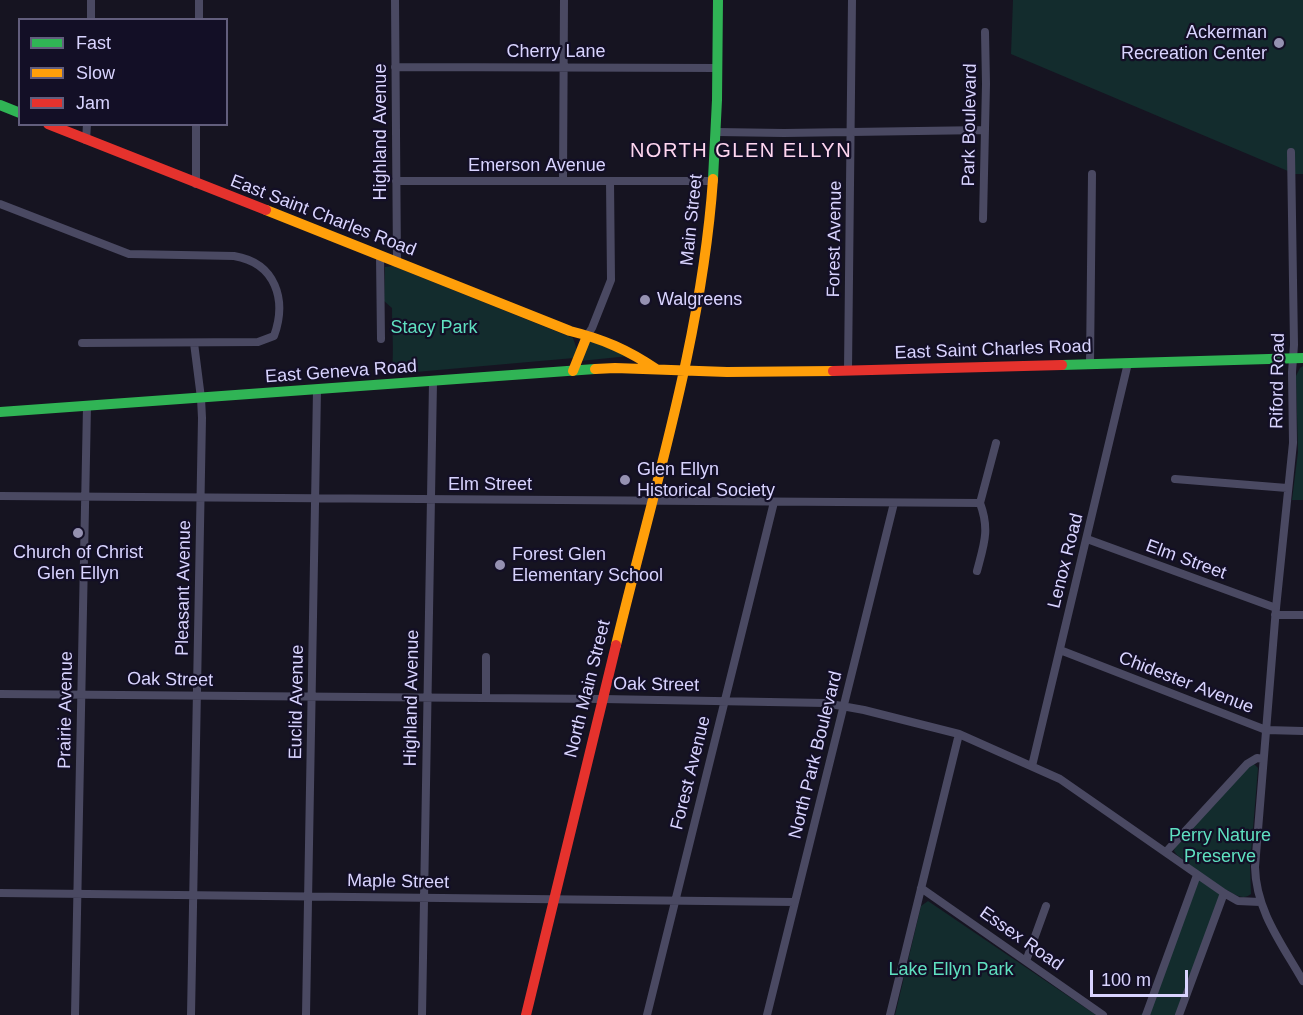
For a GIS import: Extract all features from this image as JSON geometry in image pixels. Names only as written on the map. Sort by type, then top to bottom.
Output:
[{"type":"street","points":[[91,0],[91,18]]},
{"type":"street","points":[[199,0],[199,18]]},
{"type":"street","name":"Highland Avenue","points":[[395,0],[397,263]]},
{"type":"street","points":[[562,181],[564,0]]},
{"type":"street","name":"Main Street","points":[[684,370],[703,275],[714,181],[717,132],[718,0]]},
{"type":"street","name":"Forest Avenue","points":[[848,370],[852,0]]},
{"type":"street","name":"Park Boulevard","points":[[983,219],[985,32]]},
{"type":"street","name":"Cherry Lane","points":[[395,67],[717,68]]},
{"type":"street","points":[[0,105],[18,112]]},
{"type":"street","name":"East Saint Charles Road","points":[[53,126],[397,263],[633,353],[656,369]]},
{"type":"street","points":[[86,140],[87,126]]},
{"type":"street","points":[[196,126],[196,184]]},
{"type":"street","points":[[717,132],[851,133],[985,130]]},
{"type":"street","name":"Riford Road","points":[[1266,730],[1275,612],[1293,443],[1298,358],[1292,152]]},
{"type":"street","points":[[1090,364],[1092,174]]},
{"type":"street","name":"Emerson Avenue","points":[[396,181],[714,181]]},
{"type":"street","points":[[573,371],[611,280],[610,181]]},
{"type":"street","points":[[0,204],[129,254],[234,256],[247,259],[266,271],[279,297],[279,322],[274,336],[258,342],[82,344]]},
{"type":"street","points":[[380,256],[381,339]]},
{"type":"street","name":"Pleasant Avenue","points":[[191,1015],[201,398],[194,343]]},
{"type":"street","name":"East Saint Charles Road","points":[[684,370],[848,370],[1298,358]]},
{"type":"street","name":"Lenox Road","points":[[1032,766],[1128,363]]},
{"type":"street","name":"East Geneva Road","points":[[0,412],[615,368],[684,370]]},
{"type":"street","name":"North Main Street","points":[[526,1015],[684,370]]},
{"type":"street","name":"Highland Avenue","points":[[422,1015],[433,382]]},
{"type":"street","name":"Euclid Avenue","points":[[306,1015],[317,390]]},
{"type":"street","name":"Prairie Avenue","points":[[75,1015],[87,406]]},
{"type":"street","points":[[977,571],[987,530],[980,503],[996,443]]},
{"type":"street","points":[[1175,479],[1287,488]]},
{"type":"street","name":"Elm Street","points":[[0,495],[980,503]]},
{"type":"street","name":"Forest Avenue","points":[[647,1015],[774,502]]},
{"type":"street","name":"North Park Boulevard","points":[[767,1015],[894,503]]},
{"type":"street","name":"Elm Street","points":[[1087,539],[1275,612],[1303,615]]},
{"type":"street","name":"Chidester Avenue","points":[[1060,650],[1266,730],[1303,731]]},
{"type":"street","points":[[486,657],[486,698]]},
{"type":"street","name":"Oak Street","points":[[0,694],[825,702],[959,734],[1032,766],[1060,779],[1224,893],[1238,901],[1260,902]]},
{"type":"street","points":[[1266,730],[1256,867],[1260,902],[1303,981]]},
{"type":"street","points":[[890,1015],[959,734]]},
{"type":"street","points":[[1166,852],[1247,764],[1257,758],[1263,759]]},
{"type":"street","points":[[1146,1015],[1197,875]]},
{"type":"street","name":"Essex Road","points":[[921,888],[1103,1015]]},
{"type":"street","name":"Maple Street","points":[[0,893],[795,902]]},
{"type":"street","points":[[1179,1015],[1224,893]]},
{"type":"street","points":[[1026,961],[1046,906]]},
{"type":"green space","points":[[1013,0],[1303,0],[1303,174],[1295,174],[1011,54]]},
{"type":"green space","name":"Stacy Park","points":[[393,266],[573,338],[577,350],[574,358],[393,374],[392,308],[384,301],[385,267]]},
{"type":"green space","points":[[588,340],[629,356],[580,361]]},
{"type":"green space","points":[[1303,366],[1303,500],[1292,500],[1298,452],[1296,376]]},
{"type":"green space","name":"Perry Nature Preserve","points":[[1254,764],[1258,768],[1250,865],[1251,894],[1242,897],[1227,890],[1179,1015],[1140,1015],[1144,1012],[1196,869],[1177,855],[1174,851],[1175,847],[1250,765]]},
{"type":"green space","name":"Lake Ellyn Park","points":[[928,901],[1096,1015],[895,1015],[921,906]]},
{"type":"traffic: fast","points":[[713,179],[718,0]]},
{"type":"traffic: fast","points":[[0,105],[18,112]]},
{"type":"traffic: fast","points":[[1062,365],[1303,358]]},
{"type":"traffic: fast","points":[[0,412],[595,369]]},
{"type":"traffic: slow","points":[[616,645],[687,356],[707,238],[713,179]]},
{"type":"traffic: slow","points":[[266,210],[570,331],[604,342],[635,356],[656,369]]},
{"type":"traffic: slow","points":[[573,371],[587,336]]},
{"type":"traffic: slow","points":[[595,369],[727,372],[833,371]]},
{"type":"traffic: jam","points":[[53,126],[266,210]]},
{"type":"traffic: jam","points":[[833,371],[1062,365]]},
{"type":"traffic: jam","points":[[526,1015],[616,645]]},
{"type":"place","name":"Ackerman Recreation Center","points":[[1279,43]]},
{"type":"place","name":"Walgreens","points":[[645,300]]},
{"type":"place","name":"Glen Ellyn Historical Society","points":[[625,480]]},
{"type":"place","name":"Church of Christ Glen Ellyn","points":[[78,533]]},
{"type":"place","name":"Forest Glen Elementary School","points":[[500,565]]},
{"type":"district","name":"NORTH GLEN ELLYN","points":[[741,151]]}]
